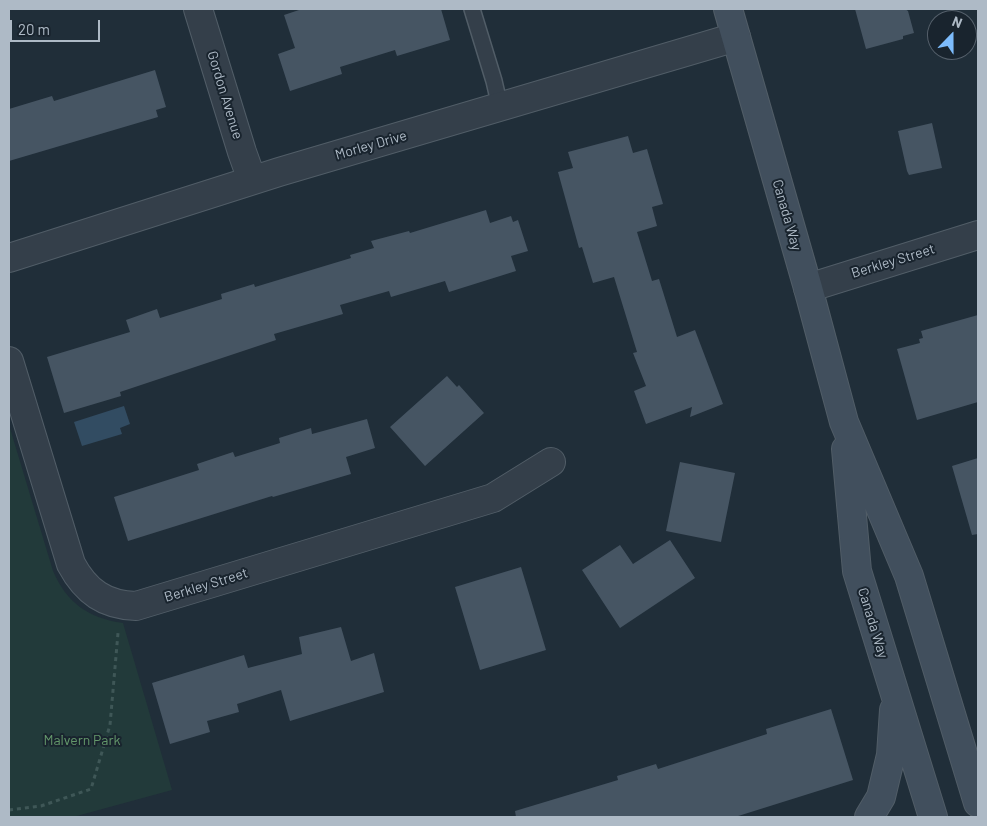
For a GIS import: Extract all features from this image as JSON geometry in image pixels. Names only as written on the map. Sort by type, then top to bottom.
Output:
[{"type":"main road","name":"Canada Way","points":[[728,9],[808,288],[844,422],[909,576],[978,803]]},
{"type":"main road","name":"Canada Way","points":[[844,422],[857,570],[933,817]]},
{"type":"main road","points":[[869,817],[881,797],[891,755],[895,694]]},
{"type":"street","name":"Gordon Avenue","points":[[198,9],[252,180]]},
{"type":"street","name":"Morley Drive","points":[[9,258],[252,180],[736,37]]},
{"type":"street","name":"Berkley Street","points":[[808,288],[978,235]]},
{"type":"street","name":"Berkley Street","points":[[9,361],[71,564],[78,578],[86,587],[97,595],[117,604],[136,606],[493,498],[551,462]]},
{"type":"lane","points":[[472,9],[494,80],[500,107]]},
{"type":"path","points":[[9,810],[40,806],[91,790],[110,724],[118,628],[136,606]]},
{"type":"green space","name":"Malvern Park","points":[[9,425],[53,571],[59,582],[72,600],[89,613],[123,623],[172,790],[73,817],[9,817]]},
{"type":"water","points":[[124,406],[130,424],[120,428],[122,434],[82,446],[74,422]]},
{"type":"building","points":[[302,9],[441,9],[450,40],[397,56],[395,50],[340,67],[342,74],[290,91],[278,54],[295,48],[284,15]]},
{"type":"building","points":[[855,9],[905,9],[908,11],[914,33],[903,36],[903,39],[866,49]]},
{"type":"building","points":[[155,70],[166,107],[156,110],[158,117],[9,161],[9,109],[52,96],[54,101]]},
{"type":"building","points":[[932,123],[942,168],[909,175],[898,131]]},
{"type":"building","points":[[628,136],[633,153],[647,149],[663,204],[652,207],[657,226],[637,232],[652,281],[659,279],[677,337],[695,330],[723,404],[690,417],[692,407],[646,424],[634,391],[646,386],[633,353],[637,352],[614,277],[593,283],[582,247],[579,248],[558,172],[573,168],[568,152]]},
{"type":"building","points":[[486,210],[490,223],[511,216],[513,222],[518,220],[528,251],[511,256],[516,271],[449,292],[445,281],[391,297],[389,291],[340,305],[343,314],[274,334],[276,340],[120,392],[121,396],[64,413],[47,357],[130,332],[126,320],[157,309],[160,318],[222,299],[221,294],[254,284],[255,287],[351,258],[350,255],[374,248],[371,241],[409,231],[410,233]]},
{"type":"building","points":[[978,315],[978,402],[917,420],[897,349],[920,343],[919,339],[923,338],[921,331]]},
{"type":"building","points":[[447,376],[457,387],[459,385],[484,413],[425,466],[390,427]]},
{"type":"building","points":[[367,419],[375,448],[346,457],[351,474],[272,496],[128,541],[114,497],[199,470],[197,464],[233,452],[235,457],[280,443],[279,438],[311,428],[312,434]]},
{"type":"building","points":[[978,458],[978,534],[972,535],[952,466]]},
{"type":"building","points":[[680,462],[735,473],[721,542],[666,531]]},
{"type":"building","points":[[670,540],[695,578],[620,628],[582,570],[620,545],[633,564]]},
{"type":"building","points":[[521,567],[546,650],[480,670],[455,587]]},
{"type":"building","points":[[341,627],[351,661],[374,653],[384,692],[290,721],[281,690],[237,704],[239,712],[207,721],[210,732],[170,744],[152,683],[244,655],[248,668],[302,654],[299,637]]},
{"type":"building","points":[[831,709],[853,780],[735,817],[516,817],[515,811],[618,780],[617,776],[656,764],[658,769],[767,734],[766,729]]}]
